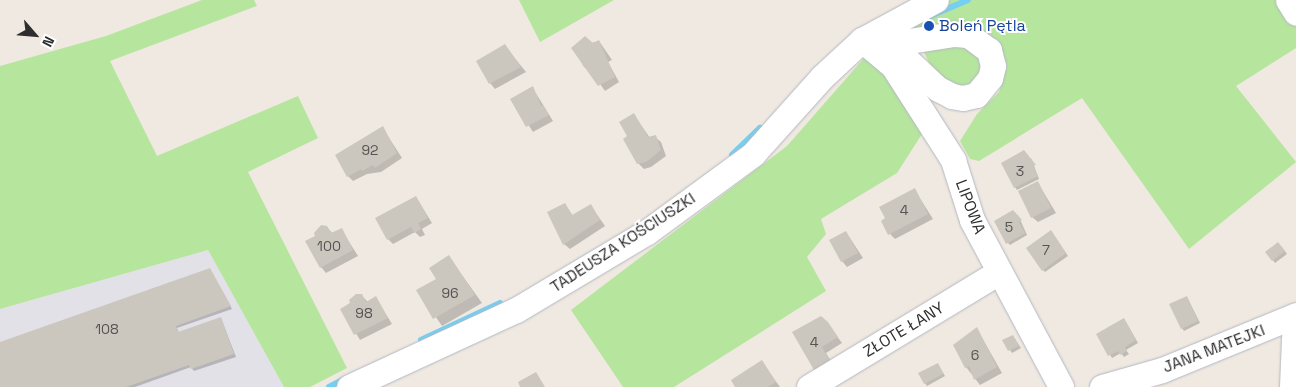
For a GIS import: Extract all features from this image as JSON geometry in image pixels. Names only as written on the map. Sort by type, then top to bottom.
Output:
[{"type":"street","name":"TADEUSZA KOŚCIUSZKI","points":[[349,387],[516,310],[670,216],[753,154],[822,77],[862,40],[936,0]]},
{"type":"street","points":[[1288,0],[1296,13]]},
{"type":"street","points":[[862,40],[890,44]]},
{"type":"street","name":"LIPOWA","points":[[862,40],[893,66],[947,149],[972,220],[1062,387]]},
{"type":"street","name":"ZŁOTE ŁANY","points":[[809,387],[999,272]]},
{"type":"street","points":[[1292,387],[1296,315]]},
{"type":"street","name":"JANA MATEJKI","points":[[1102,387],[1162,370],[1296,315]]},
{"type":"shaded area","points":[[208,250],[284,387],[0,387],[0,309]]},
{"type":"green space","points":[[202,0],[254,0],[257,6],[110,61],[157,156],[298,96],[318,138],[248,172],[347,368],[310,387],[284,387],[208,250],[0,309],[0,66],[106,36]]},
{"type":"green space","points":[[519,0],[614,0],[540,42]]},
{"type":"green space","points":[[944,0],[1280,0],[1296,26],[1296,48],[1236,86],[1296,162],[1189,249],[1082,98],[979,161],[970,159],[960,141],[977,114],[999,92],[1007,66],[998,40],[963,22],[897,39]]},
{"type":"green space","points":[[966,42],[985,53],[986,72],[959,91],[931,67],[924,52],[933,46]]},
{"type":"green space","points":[[865,57],[881,67],[922,134],[897,173],[821,219],[826,234],[807,257],[826,291],[674,387],[623,387],[571,310],[787,146]]},
{"type":"building","points":[[585,36],[593,43],[599,40],[615,77],[598,86],[571,48]]},
{"type":"building","points":[[505,44],[521,67],[489,84],[476,61]]},
{"type":"building","points":[[533,86],[541,106],[543,105],[549,115],[526,127],[510,99]]},
{"type":"building","points":[[634,113],[648,137],[656,135],[661,150],[646,162],[637,164],[623,139],[627,136],[619,122]]},
{"type":"building","points":[[383,126],[397,153],[375,168],[373,165],[347,177],[335,155]]},
{"type":"building","points":[[1024,150],[1036,165],[1033,166],[1038,176],[1014,188],[1001,163]]},
{"type":"building","points":[[1038,181],[1051,208],[1031,218],[1018,191]]},
{"type":"building","points":[[915,188],[928,214],[888,235],[881,221],[885,218],[879,207]]},
{"type":"building","points":[[416,196],[428,218],[418,223],[421,229],[414,233],[411,227],[387,240],[375,218]]},
{"type":"building","points":[[565,203],[572,215],[591,204],[600,220],[563,245],[547,212]]},
{"type":"building","points":[[1013,210],[1022,220],[1019,222],[1025,233],[1006,244],[994,221]]},
{"type":"building","points":[[321,225],[327,226],[331,233],[342,228],[353,250],[320,268],[305,241],[315,236],[314,233]]},
{"type":"building","points":[[1051,230],[1066,253],[1042,271],[1026,248]]},
{"type":"building","points":[[846,231],[858,253],[841,262],[829,240]]},
{"type":"building","points":[[1278,242],[1285,251],[1272,261],[1265,252]]},
{"type":"building","points":[[449,255],[475,295],[433,319],[416,290],[436,279],[429,268]]},
{"type":"building","points":[[210,268],[231,306],[176,326],[178,332],[221,317],[234,354],[191,369],[189,365],[126,387],[0,387],[0,342]]},
{"type":"building","points":[[356,294],[362,294],[366,302],[376,296],[388,318],[354,335],[340,309],[350,303],[349,300]]},
{"type":"building","points":[[1187,296],[1198,321],[1181,329],[1169,304]]},
{"type":"building","points":[[821,316],[828,322],[838,337],[822,347],[830,361],[814,370],[792,332]]},
{"type":"building","points":[[1124,318],[1136,340],[1125,347],[1127,351],[1120,355],[1118,351],[1108,356],[1096,334]]},
{"type":"building","points":[[977,327],[997,367],[974,380],[969,366],[965,368],[953,345]]},
{"type":"building","points":[[1013,335],[1019,346],[1008,351],[1002,340]]},
{"type":"building","points":[[762,360],[776,382],[768,387],[735,387],[731,380]]},
{"type":"building","points":[[938,363],[943,374],[924,384],[918,373]]},
{"type":"building","points":[[536,372],[545,387],[520,387],[518,382]]},
{"type":"waterway","points":[[928,17],[968,0]]},
{"type":"waterway","points":[[732,155],[760,128]]},
{"type":"waterway","points":[[421,340],[500,303]]},
{"type":"waterway","points":[[329,387],[343,380]]},
{"type":"place","name":"Boleń Pętla","points":[[929,26]]}]
